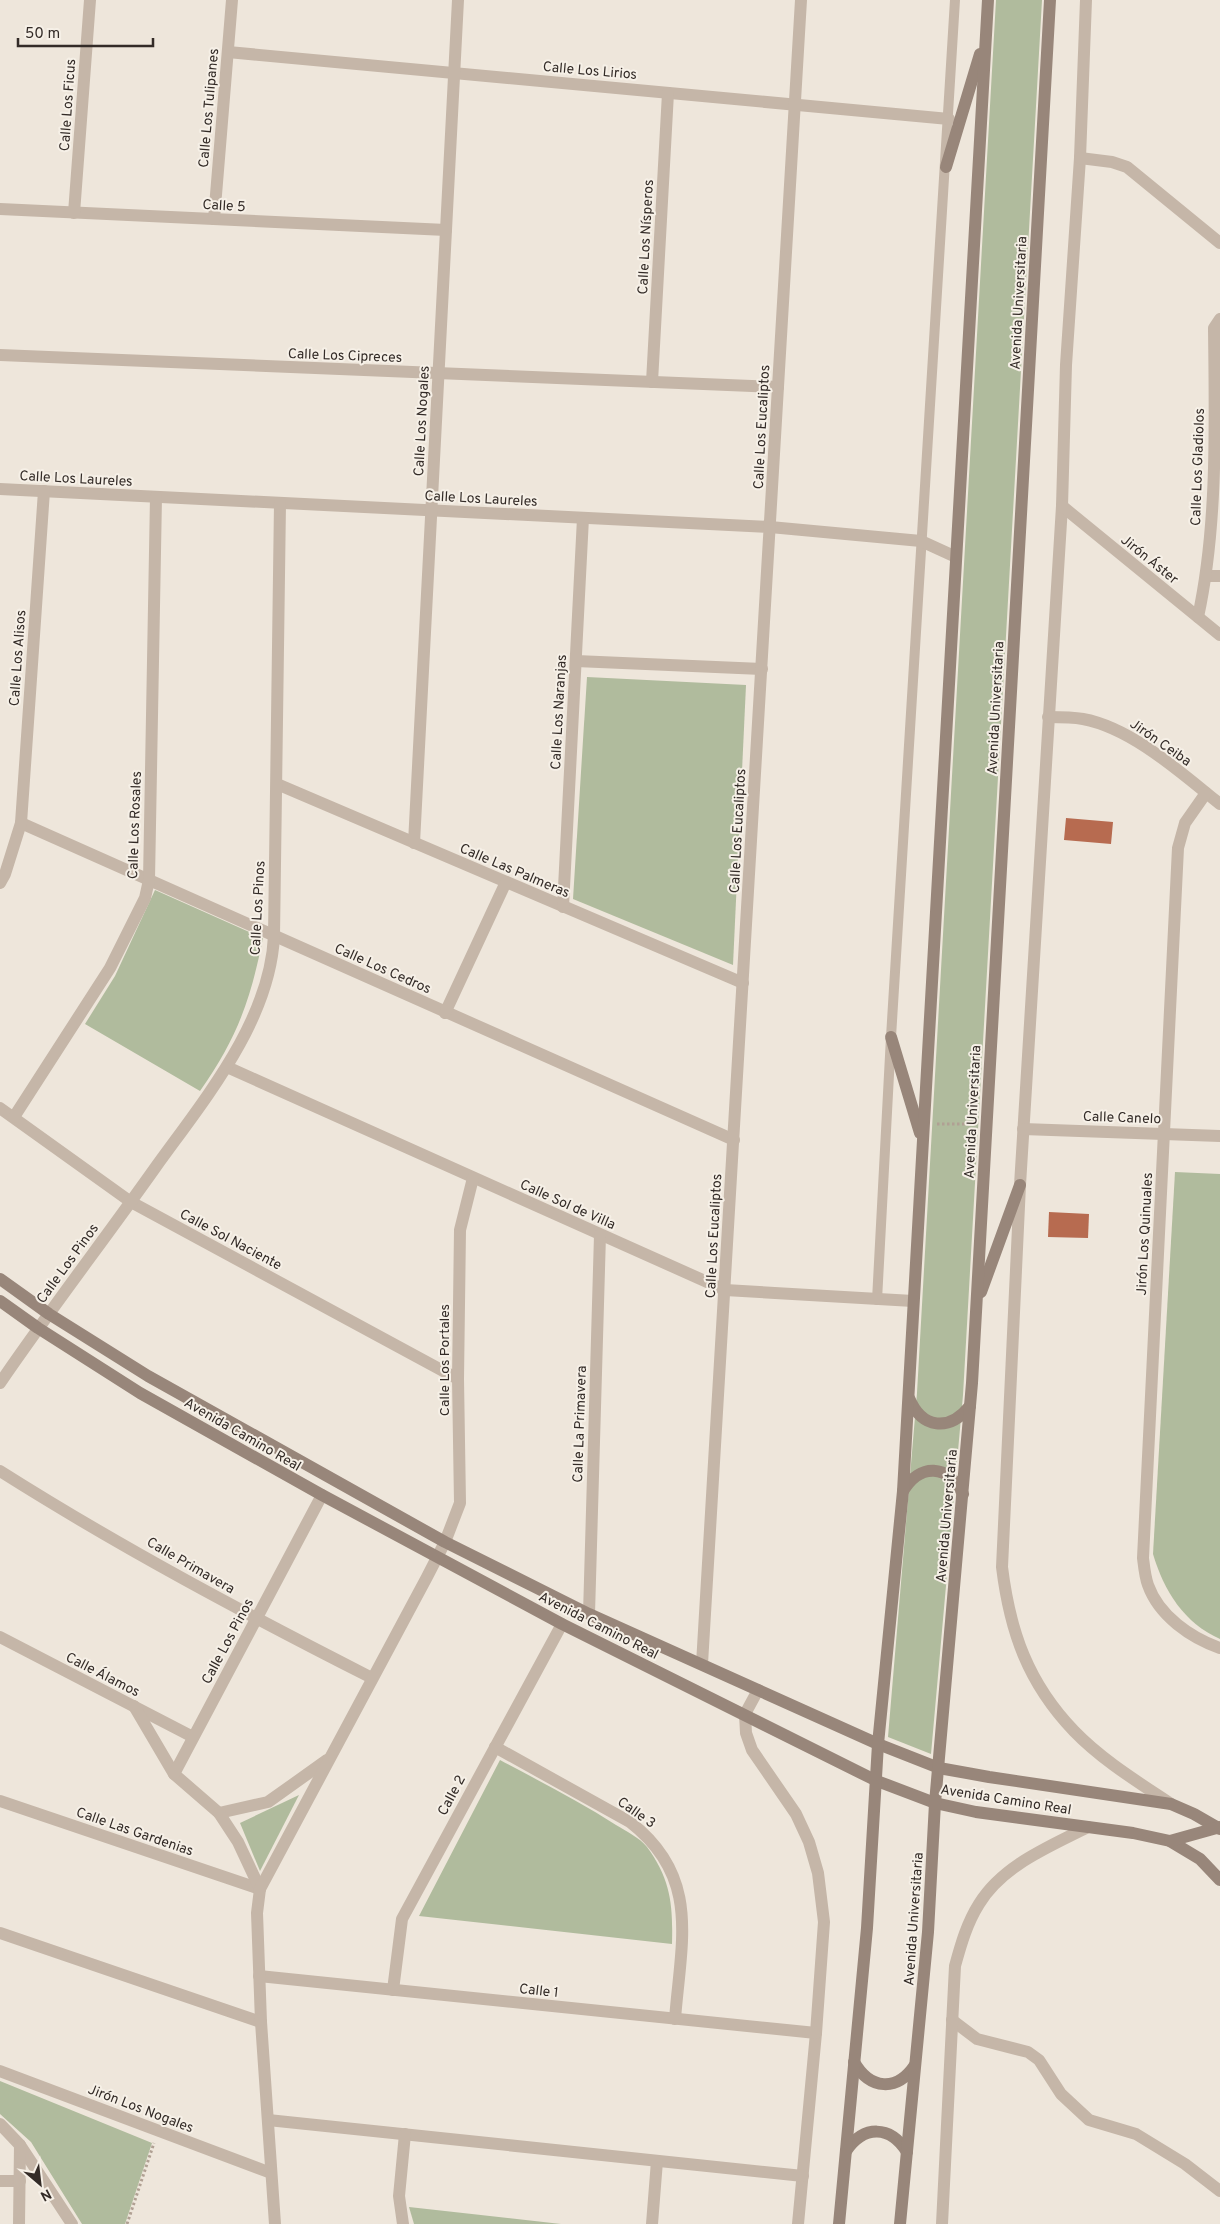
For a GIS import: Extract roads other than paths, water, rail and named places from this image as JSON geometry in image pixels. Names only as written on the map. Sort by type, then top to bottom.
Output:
[{"type":"main road","points":[[839,2224],[867,1928],[878,1744],[903,1491],[988,0]]},
{"type":"main road","name":"Avenida Universitaria","points":[[900,2224],[928,1932],[936,1803],[970,1406],[1050,0]]},
{"type":"main road","points":[[946,167],[986,32]]},
{"type":"main road","points":[[891,1037],[923,1142]]},
{"type":"main road","points":[[976,1306],[1020,1185]]},
{"type":"main road","name":"Avenida Camino Real","points":[[0,1279],[49,1314],[148,1376],[445,1542],[589,1614],[878,1744],[939,1768],[1171,1804],[1219,1828]]},
{"type":"main road","name":"Avenida Camino Real","points":[[0,1301],[38,1328],[140,1393],[322,1495],[562,1624],[877,1781],[936,1803],[990,1814],[1088,1827],[1170,1841],[1200,1859],[1220,1880]]},
{"type":"main road","points":[[909,1398],[914,1410],[924,1420],[936,1424],[950,1423],[961,1416],[970,1406]]},
{"type":"main road","points":[[903,1491],[910,1480],[921,1472],[934,1470],[946,1474],[957,1482],[963,1494]]},
{"type":"main road","points":[[1170,1841],[1219,1828]]},
{"type":"main road","points":[[854,2062],[868,2080],[878,2084],[900,2081],[909,2074],[915,2065]]},
{"type":"main road","points":[[846,2151],[852,2142],[861,2135],[871,2132],[882,2132],[893,2136],[901,2142],[907,2152]]},
{"type":"street","name":"Calle Los Ficus","points":[[74,212],[90,0]]},
{"type":"street","name":"Calle Los Tulipanes","points":[[214,219],[232,0]]},
{"type":"street","name":"Calle Los Nogales","points":[[414,843],[458,0]]},
{"type":"street","name":"Calle Los Eucaliptos","points":[[702,1664],[801,0]]},
{"type":"street","points":[[1086,0],[1080,158],[1066,365],[1062,506],[1023,1128],[1002,1532],[1002,1567],[1007,1606],[1019,1646],[1047,1699],[1069,1725],[1104,1758],[1171,1804]]},
{"type":"street","name":"Calle Los Lirios","points":[[228,52],[949,119]]},
{"type":"street","name":"Calle Los Nísperos","points":[[652,382],[668,92]]},
{"type":"street","points":[[1080,158],[1112,162],[1127,167],[1220,243]]},
{"type":"street","name":"Calle 5","points":[[0,209],[446,230]]},
{"type":"street","name":"Calle Los Gladiolos","points":[[1198,617],[1214,576],[1217,432],[1214,328],[1220,319]]},
{"type":"street","name":"Calle Los Cipreces","points":[[0,355],[778,388]]},
{"type":"street","name":"Calle Los Laureles","points":[[0,489],[770,527],[921,540],[956,557]]},
{"type":"street","name":"Calle Los Alisos","points":[[0,883],[5,874],[21,823],[44,491]]},
{"type":"street","name":"Calle Los Rosales","points":[[14,1117],[110,968],[145,898],[149,880],[156,497]]},
{"type":"street","name":"Calle Los Pinos","points":[[0,1383],[227,1068],[257,1007],[266,980],[274,936],[280,503]]},
{"type":"street","name":"Jirón Áster","points":[[1062,506],[1220,635]]},
{"type":"street","name":"Calle Los Naranjas","points":[[563,907],[583,518]]},
{"type":"street","points":[[576,661],[762,670]]},
{"type":"street","name":"Jirón Ceiba","points":[[1048,717],[1082,719],[1130,735],[1220,804]]},
{"type":"street","name":"Calle Las Palmeras","points":[[277,784],[743,983]]},
{"type":"street","name":"Jirón Los Quinuales","points":[[1206,793],[1185,823],[1178,848],[1143,1558],[1148,1585],[1160,1607],[1178,1625],[1205,1643],[1220,1648]]},
{"type":"street","name":"Calle Los Cedros","points":[[21,823],[734,1140]]},
{"type":"street","points":[[445,1013],[506,882]]},
{"type":"street","name":"Calle Sol de Villa","points":[[227,1068],[725,1290],[914,1301]]},
{"type":"street","name":"Calle Sol Naciente","points":[[0,1108],[131,1202],[458,1379]]},
{"type":"street","name":"Calle Canelo","points":[[1023,1128],[1220,1136]]},
{"type":"street","name":"Calle Los Portales","points":[[260,1888],[445,1542],[460,1503],[458,1379],[460,1230],[473,1178]]},
{"type":"street","name":"Calle La Primavera","points":[[589,1614],[600,1235]]},
{"type":"street","name":"Calle Primavera","points":[[0,1471],[44,1499],[256,1619],[372,1678]]},
{"type":"street","name":"Calle Los Pinos","points":[[174,1774],[322,1495]]},
{"type":"street","name":"Calle 2","points":[[393,1990],[402,1918],[562,1624]]},
{"type":"street","name":"Calle Álamos","points":[[0,1637],[193,1737]]},
{"type":"street","points":[[758,1690],[745,1714],[746,1732],[752,1750],[796,1814],[813,1854],[824,1922],[816,2033],[798,2224]]},
{"type":"street","points":[[134,1706],[174,1774],[219,1813],[238,1842],[260,1888],[257,1913],[261,2022],[275,2224]]},
{"type":"street","name":"Calle 3","points":[[495,1747],[630,1822],[650,1837],[663,1855],[673,1874],[683,1911],[675,2019]]},
{"type":"street","points":[[219,1813],[268,1802],[329,1758]]},
{"type":"street","name":"Calle Las Gardenias","points":[[0,1801],[260,1888]]},
{"type":"street","points":[[942,2224],[955,1966],[964,1933],[979,1903],[1002,1877],[1030,1856],[1088,1827]]},
{"type":"street","points":[[0,1933],[261,2022]]},
{"type":"street","name":"Calle 1","points":[[259,1976],[816,2033]]},
{"type":"street","points":[[952,2020],[977,2039],[1028,2052],[1039,2060],[1061,2094],[1089,2120],[1136,2134],[1185,2164],[1220,2191]]},
{"type":"street","name":"Jirón Los Nogales","points":[[0,2071],[271,2172]]},
{"type":"street","points":[[268,2120],[803,2176]]},
{"type":"street","points":[[0,2124],[20,2145],[72,2224]]},
{"type":"street","points":[[403,2224],[399,2196],[404,2134]]},
{"type":"street","points":[[19,2224],[20,2145]]},
{"type":"street","points":[[652,2224],[657,2161]]},
{"type":"street","points":[[0,2181],[20,2181]]},
{"type":"lane","points":[[877,1300],[921,540],[956,0]]}]
